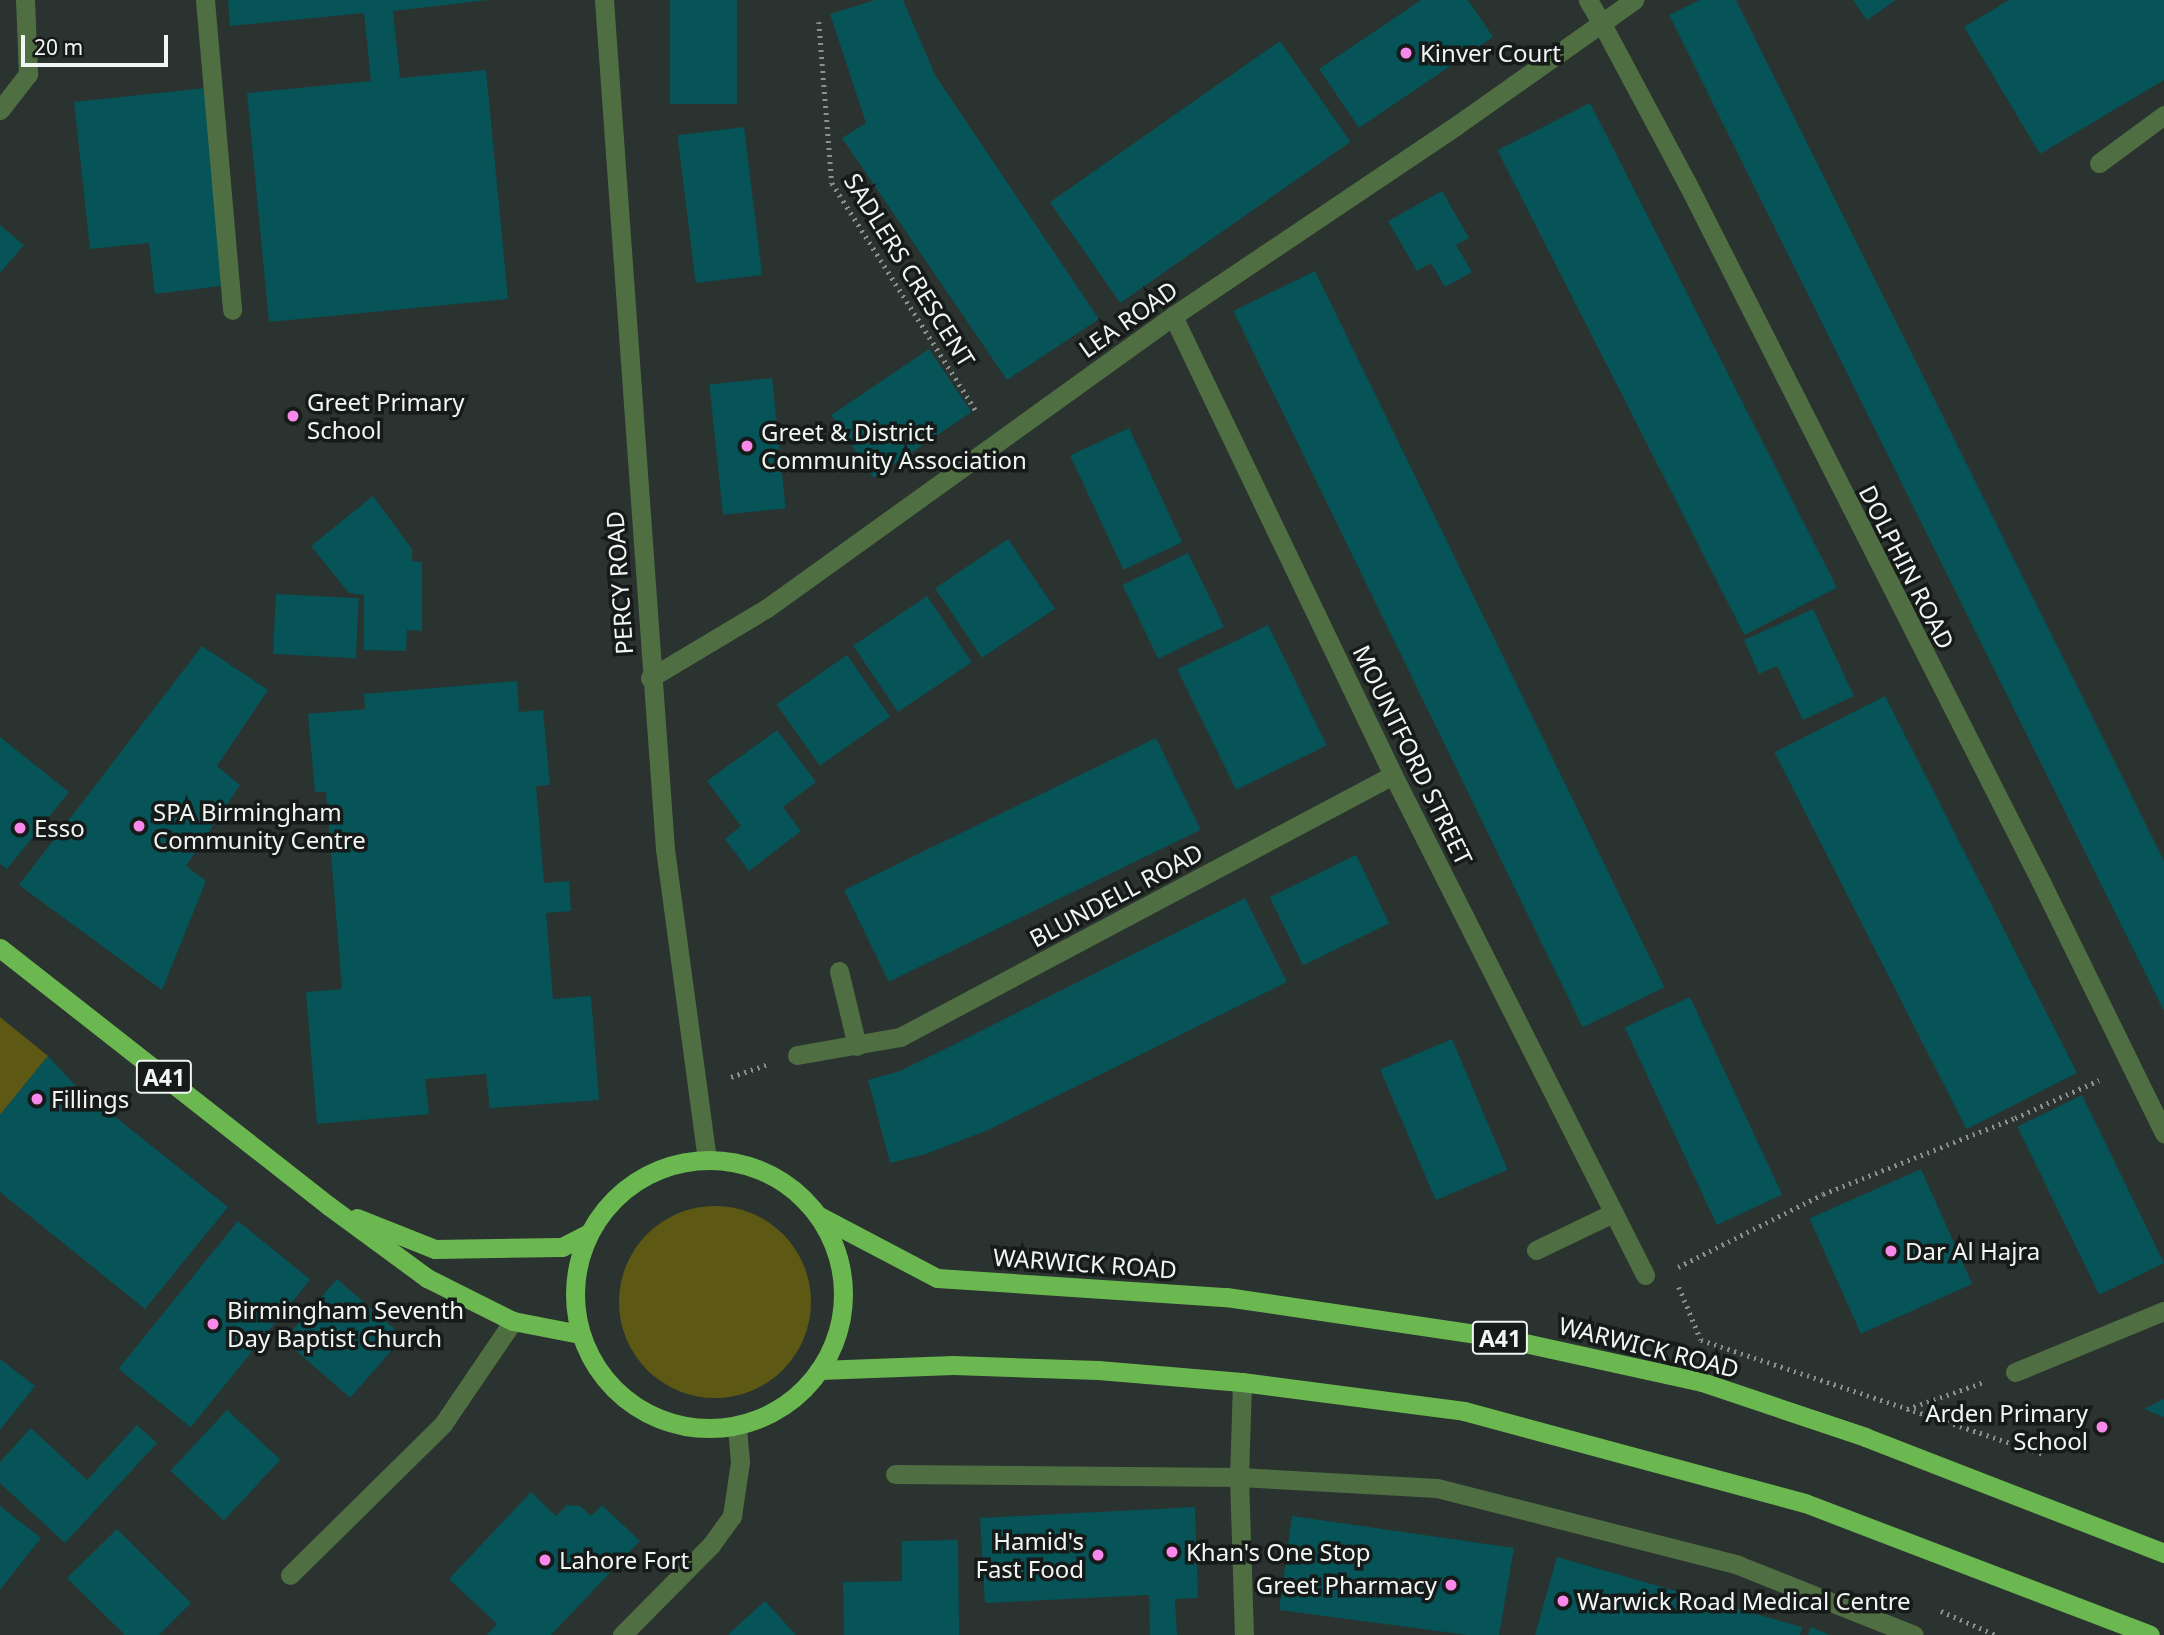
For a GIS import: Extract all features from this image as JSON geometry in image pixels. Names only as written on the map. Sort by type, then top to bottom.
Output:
[{"type":"highway","name":"A41","points":[[0,948],[329,1206],[427,1278],[513,1321],[580,1334]]},
{"type":"highway","points":[[707,1160],[744,1164],[789,1186],[819,1216],[839,1257],[844,1292],[838,1331],[820,1370],[795,1398],[765,1416],[737,1426],[710,1429],[686,1426],[634,1406],[600,1373],[580,1334],[574,1297],[576,1268],[589,1234],[611,1201],[629,1185],[678,1163],[707,1160]]},
{"type":"highway","name":"A41","points":[[329,1206],[435,1249],[562,1247],[589,1234]]},
{"type":"highway","name":"WARWICK ROAD","points":[[819,1216],[937,1278],[1226,1297],[1484,1335],[1702,1382],[1784,1409],[2164,1553]]},
{"type":"highway","points":[[820,1370],[980,1366],[1098,1370],[1242,1382],[1464,1411],[1805,1503],[2150,1635]]},
{"type":"street","points":[[0,110],[28,74],[25,0]]},
{"type":"street","points":[[205,0],[232,310]]},
{"type":"street","name":"PERCY ROAD","points":[[604,0],[650,678],[665,849],[707,1160]]},
{"type":"street","name":"DOLPHIN ROAD","points":[[1588,0],[1687,183],[2164,1133]]},
{"type":"street","name":"LEA ROAD","points":[[650,678],[767,608],[1173,316],[1634,0]]},
{"type":"street","points":[[2099,163],[2164,115]]},
{"type":"street","name":"MOUNTFORD STREET","points":[[1173,316],[1393,775],[1646,1275]]},
{"type":"street","name":"BLUNDELL ROAD","points":[[797,1055],[900,1037],[1393,775]]},
{"type":"street","points":[[839,971],[857,1046]]},
{"type":"street","points":[[1536,1250],[1613,1213]]},
{"type":"street","points":[[2015,1372],[2164,1311]]},
{"type":"street","points":[[290,1576],[443,1424],[513,1321]]},
{"type":"street","points":[[1242,1382],[1239,1477],[1244,1635]]},
{"type":"street","points":[[622,1635],[711,1545],[733,1516],[740,1462],[737,1426]]},
{"type":"street","points":[[895,1474],[1239,1477],[1437,1488],[1738,1564],[1914,1635]]},
{"type":"path","name":"SADLERS CRESCENT","points":[[819,22],[832,183],[997,442]]},
{"type":"path","points":[[698,1088],[797,1055]]},
{"type":"path","points":[[1671,1270],[1823,1194],[2015,1118],[2131,1065]]},
{"type":"path","points":[[1676,1282],[1701,1340],[2043,1454]]},
{"type":"path","points":[[1784,1409],[1796,1372]]},
{"type":"path","points":[[1906,1409],[2015,1372]]},
{"type":"shaded area","points":[[0,1017],[48,1056],[0,1115]]},
{"type":"shaded area","points":[[715,1206],[752,1213],[783,1234],[804,1265],[811,1302],[804,1339],[783,1370],[752,1391],[715,1398],[678,1391],[647,1370],[626,1339],[619,1302],[626,1265],[647,1234],[678,1213]]},
{"type":"building","name":"Greet Primary School","points":[[228,0],[489,0],[393,11],[400,78],[486,70],[508,299],[269,322],[247,93],[371,81],[364,13],[230,26]]},
{"type":"building","points":[[670,0],[737,0],[737,104],[670,104]]},
{"type":"building","points":[[875,0],[903,0],[935,75],[1099,319],[1007,380],[842,138],[866,123],[830,14]]},
{"type":"building","name":"Kinver Court","points":[[1421,0],[1468,0],[1493,37],[1359,128],[1319,69]]},
{"type":"building","points":[[1700,0],[1736,0],[2164,861],[2164,1011],[1669,15]]},
{"type":"building","points":[[1853,0],[1896,0],[1867,20]]},
{"type":"building","points":[[2009,0],[2164,0],[2164,80],[2040,154],[1964,27]]},
{"type":"building","points":[[1280,41],[1351,142],[1120,303],[1050,202]]},
{"type":"building","points":[[206,88],[228,285],[155,294],[149,243],[90,249],[74,102]]},
{"type":"building","points":[[1590,103],[1837,588],[1744,635],[1497,150]]},
{"type":"building","points":[[744,127],[762,275],[696,283],[677,135]]},
{"type":"building","points":[[1442,191],[1469,238],[1456,245],[1472,272],[1445,287],[1431,263],[1417,271],[1388,221]]},
{"type":"building","points":[[0,225],[24,245],[0,273]]},
{"type":"building","points":[[1315,271],[1664,987],[1583,1027],[1233,311]]},
{"type":"building","points":[[929,349],[971,412],[874,478],[831,415]]},
{"type":"building","name":"Greet & District Community Association","points":[[772,378],[786,508],[723,515],[709,385]]},
{"type":"building","points":[[1129,428],[1182,542],[1123,570],[1070,455]]},
{"type":"building","points":[[373,496],[412,549],[412,561],[422,562],[422,631],[407,630],[406,651],[364,650],[364,595],[349,593],[311,546]]},
{"type":"building","points":[[1008,539],[1055,609],[982,658],[935,588]]},
{"type":"building","points":[[1188,553],[1224,627],[1158,659],[1122,585]]},
{"type":"building","points":[[276,594],[359,598],[356,658],[273,654]]},
{"type":"building","points":[[927,596],[972,662],[898,712],[853,646]]},
{"type":"building","points":[[1813,609],[1854,696],[1803,720],[1777,666],[1759,674],[1744,640]]},
{"type":"building","points":[[1268,625],[1327,745],[1236,790],[1177,669]]},
{"type":"building","name":"SPA Birmingham Community Centre","points":[[202,646],[268,690],[217,766],[240,785],[186,866],[206,881],[162,990],[19,885]]},
{"type":"building","points":[[847,655],[890,716],[820,766],[777,704]]},
{"type":"building","points":[[517,681],[519,712],[543,710],[550,785],[536,786],[544,883],[569,881],[571,911],[546,913],[553,999],[591,996],[599,1100],[490,1108],[486,1074],[425,1079],[429,1114],[317,1124],[306,992],[342,989],[326,792],[315,792],[308,714],[365,709],[364,694]]},
{"type":"building","points":[[1885,696],[2077,1073],[1967,1129],[1775,752]]},
{"type":"building","points":[[777,730],[816,782],[783,807],[801,831],[749,871],[725,839],[741,826],[707,781]]},
{"type":"building","name":"Esso","points":[[0,737],[69,792],[7,869],[0,864]]},
{"type":"building","points":[[1156,738],[1201,830],[889,982],[844,890]]},
{"type":"building","points":[[1356,855],[1389,923],[1303,965],[1270,897]]},
{"type":"building","points":[[1245,898],[1287,982],[988,1130],[926,1154],[890,1163],[868,1080],[900,1071]]},
{"type":"building","points":[[1690,997],[1782,1195],[1717,1225],[1625,1027]]},
{"type":"building","points":[[1452,1039],[1507,1170],[1436,1200],[1380,1069]]},
{"type":"building","points":[[48,1056],[73,1083],[228,1207],[145,1309],[0,1192],[0,1115]]},
{"type":"building","points":[[2082,1095],[2164,1263],[2099,1295],[2017,1127]]},
{"type":"building","name":"Dar Al Hajra","points":[[1921,1169],[1972,1284],[1861,1334],[1810,1219]]},
{"type":"building","name":"Birmingham Seventh Day Baptist Church","points":[[238,1221],[310,1280],[191,1427],[118,1369]]},
{"type":"building","points":[[337,1279],[403,1337],[350,1398],[284,1340]]},
{"type":"building","points":[[0,1359],[35,1386],[0,1430]]},
{"type":"building","points":[[2164,1399],[2164,1417],[2144,1409]]},
{"type":"building","points":[[227,1410],[280,1460],[224,1520],[170,1471]]},
{"type":"building","points":[[137,1425],[157,1443],[65,1543],[0,1483],[0,1462],[31,1428],[87,1480]]},
{"type":"building","name":"Lahore Fort","points":[[531,1492],[556,1516],[567,1505],[580,1506],[591,1516],[602,1505],[640,1541],[551,1635],[487,1635],[497,1624],[449,1579]]},
{"type":"building","points":[[0,1506],[41,1538],[0,1590]]},
{"type":"building","points":[[1195,1507],[1198,1598],[1175,1599],[1177,1635],[1150,1635],[1149,1595],[985,1603],[980,1518]]},
{"type":"building","points":[[1292,1516],[1514,1548],[1499,1635],[1468,1635],[1279,1610]]},
{"type":"building","points":[[117,1529],[191,1603],[159,1635],[125,1635],[67,1578]]},
{"type":"building","points":[[958,1540],[959,1635],[844,1635],[843,1582],[902,1581],[902,1541]]},
{"type":"building","points":[[1557,1557],[1802,1627],[1800,1635],[1535,1635]]},
{"type":"building","points":[[765,1601],[796,1635],[728,1635],[733,1630]]},
{"type":"building","points":[[1811,1627],[1830,1635],[1808,1635]]},
{"type":"place","name":"Kinver Court","points":[[1406,53]]},
{"type":"place","name":"Greet Primary School","points":[[293,416]]},
{"type":"place","name":"Greet & District Community Association","points":[[747,446]]},
{"type":"place","name":"SPA Birmingham Community Centre","points":[[139,826]]},
{"type":"place","name":"Esso","points":[[20,828]]},
{"type":"place","name":"Fillings","points":[[37,1099]]},
{"type":"place","name":"Dar Al Hajra","points":[[1891,1251]]},
{"type":"place","name":"Birmingham Seventh Day Baptist Church","points":[[213,1324]]},
{"type":"place","name":"Arden Primary School","points":[[2102,1427]]},
{"type":"place","name":"Khan's One Stop","points":[[1172,1552]]},
{"type":"place","name":"Hamid's Fast Food","points":[[1098,1555]]},
{"type":"place","name":"Lahore Fort","points":[[545,1560]]},
{"type":"place","name":"Greet Pharmacy","points":[[1451,1585]]},
{"type":"place","name":"Warwick Road Medical Centre","points":[[1563,1601]]}]
